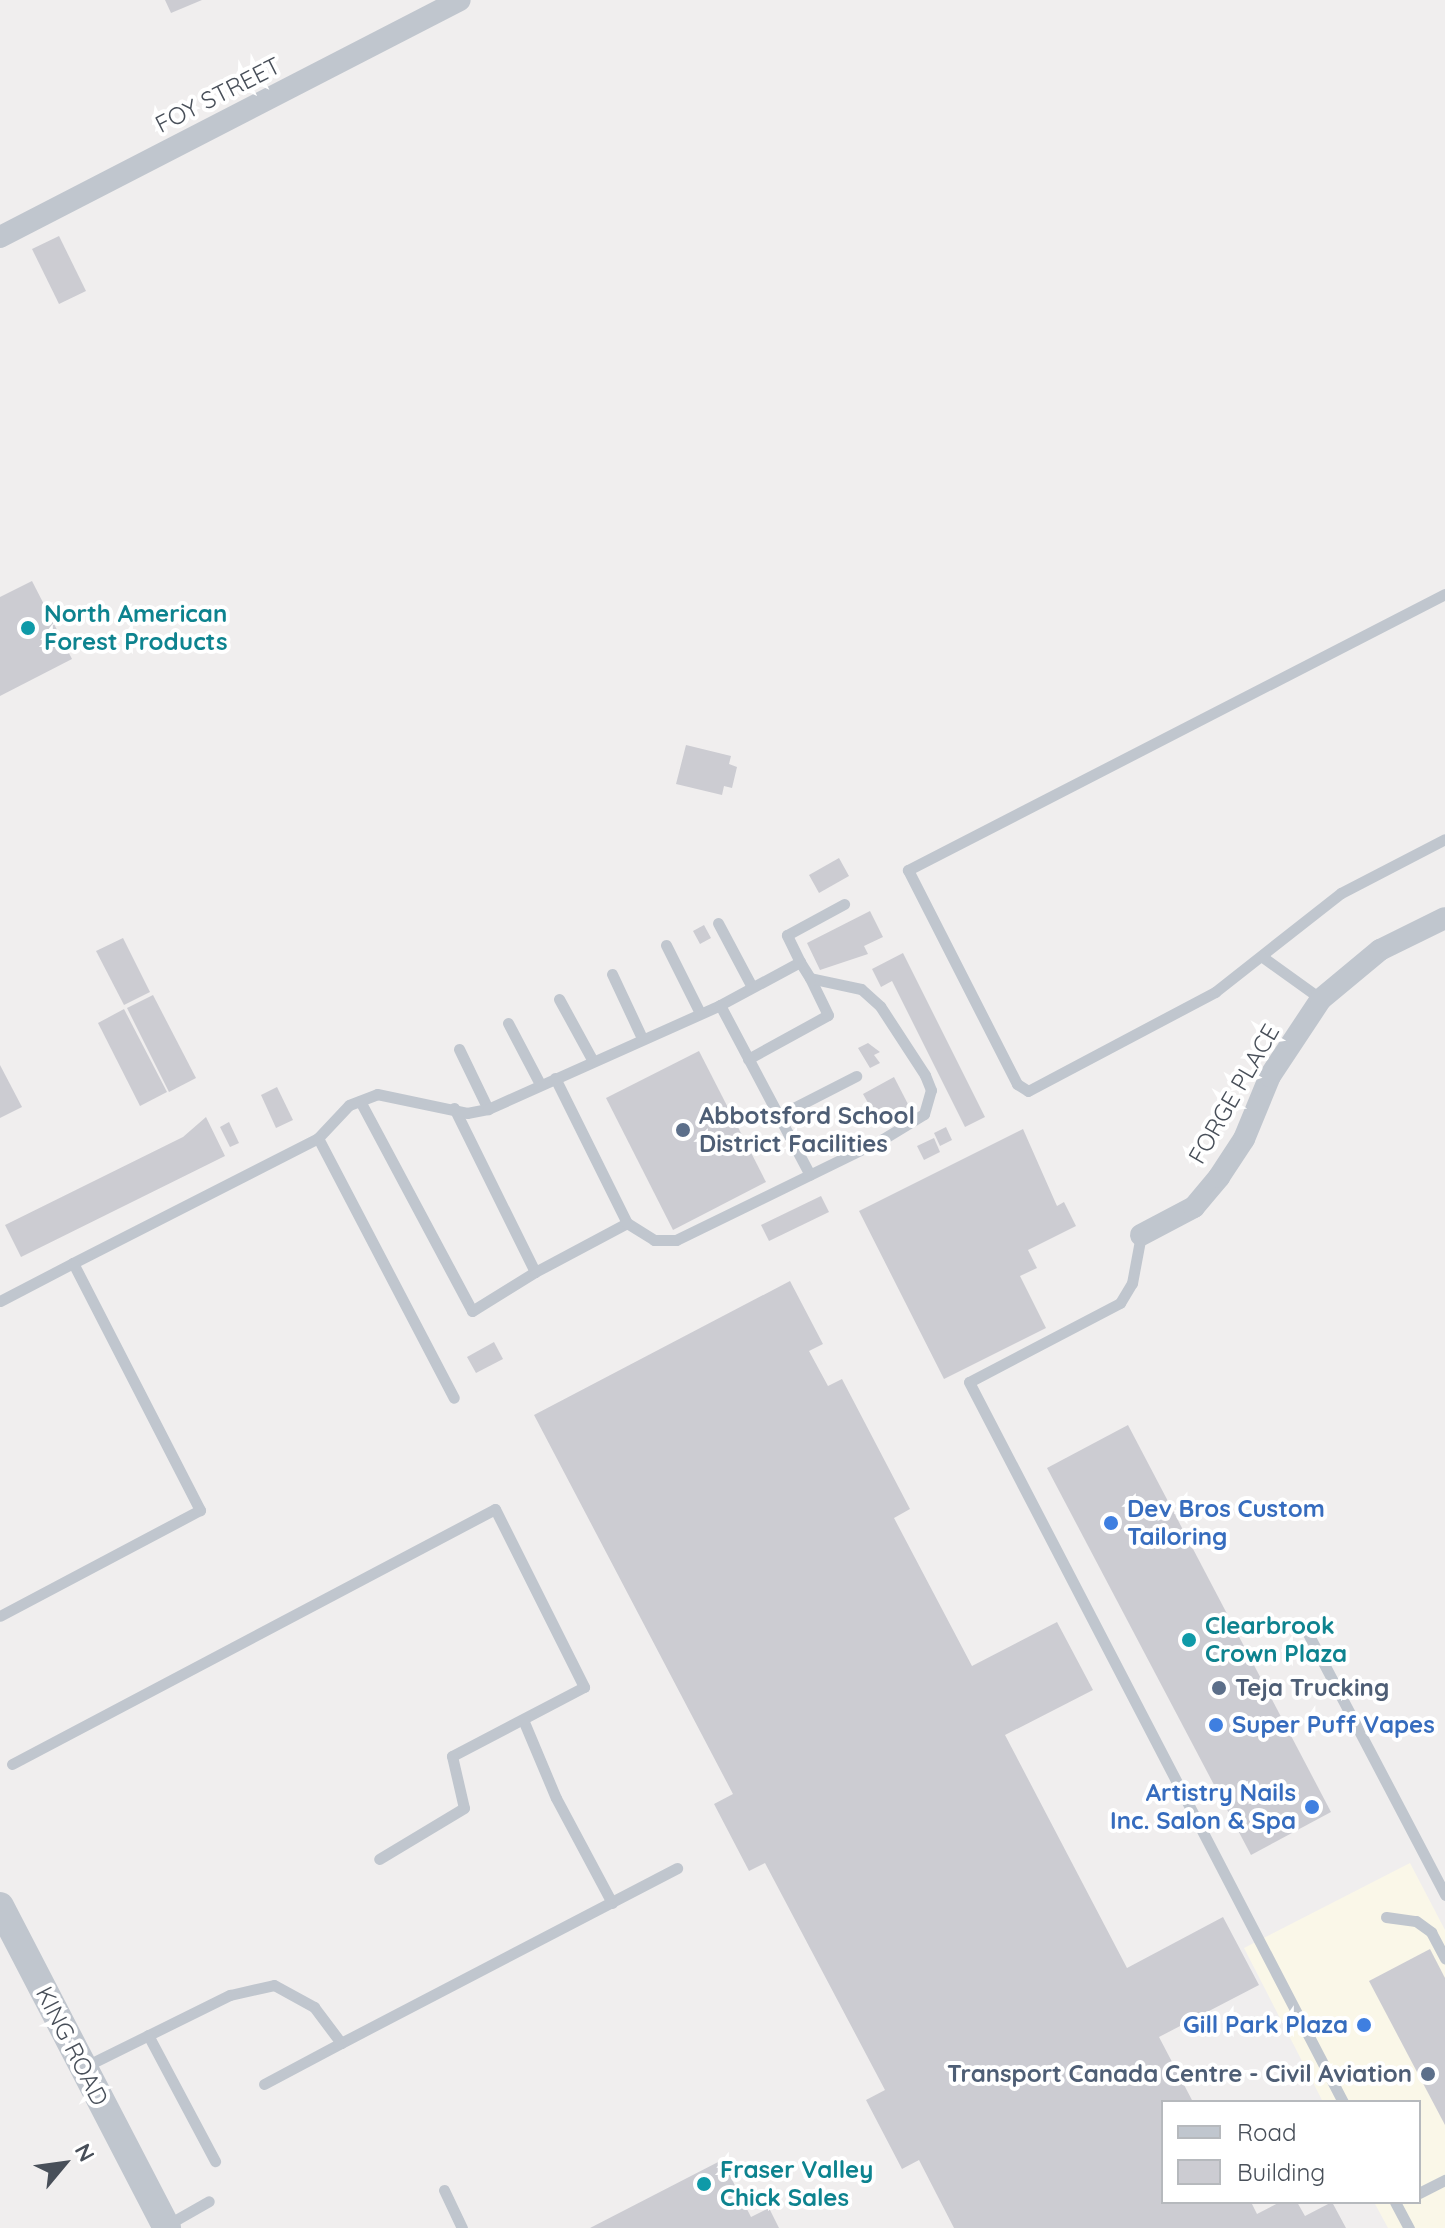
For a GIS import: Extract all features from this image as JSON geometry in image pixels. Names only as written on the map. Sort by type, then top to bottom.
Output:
[{"type":"street","name":"FOY STREET","points":[[0,237],[460,0]]},
{"type":"street","name":"FORGE PLACE","points":[[1141,1235],[1194,1207],[1219,1177],[1244,1139],[1270,1076],[1321,999],[1380,950],[1445,918]]},
{"type":"street","name":"KING ROAD","points":[[0,1906],[167,2227]]},
{"type":"lane","points":[[1445,594],[908,870],[1017,1084],[1028,1091],[1215,992],[1264,958],[1341,893],[1445,839]]},
{"type":"lane","points":[[748,1059],[828,1015],[787,935],[844,904]]},
{"type":"lane","points":[[718,923],[752,987]]},
{"type":"lane","points":[[666,945],[700,1013]]},
{"type":"lane","points":[[1264,958],[1321,999]]},
{"type":"lane","points":[[0,1301],[318,1138],[332,1119],[360,1101],[377,1094],[478,1113],[720,1005],[800,962]]},
{"type":"lane","points":[[612,974],[642,1038]]},
{"type":"lane","points":[[555,1078],[627,1223],[654,1240],[676,1240],[810,1175],[924,1114],[931,1090],[880,1006],[861,989],[810,978]]},
{"type":"lane","points":[[559,999],[593,1061]]},
{"type":"lane","points":[[720,1005],[810,1175]]},
{"type":"lane","points":[[508,1023],[540,1084]]},
{"type":"lane","points":[[459,1049],[488,1109]]},
{"type":"lane","points":[[778,1116],[856,1076]]},
{"type":"lane","points":[[360,1101],[472,1311],[535,1272],[627,1223]]},
{"type":"lane","points":[[454,1108],[535,1272]]},
{"type":"lane","points":[[318,1138],[454,1398]]},
{"type":"lane","points":[[1141,1235],[1132,1283],[1120,1303],[969,1382],[1342,2100]]},
{"type":"lane","points":[[0,1616],[200,1510],[73,1263]]},
{"type":"lane","points":[[12,1764],[495,1509],[584,1687],[524,1722],[452,1756],[464,1808],[379,1859]]},
{"type":"lane","points":[[1303,1624],[1445,1895]]},
{"type":"lane","points":[[524,1722],[556,1798],[612,1903]]},
{"type":"lane","points":[[264,2084],[677,1868]]},
{"type":"lane","points":[[1386,1917],[1416,1921],[1431,1932],[1445,1958]]},
{"type":"lane","points":[[83,2067],[230,1995],[274,1985],[314,2007],[341,2043]]},
{"type":"lane","points":[[148,2035],[215,2161]]},
{"type":"lane","points":[[1421,2192],[1445,2180]]},
{"type":"lane","points":[[444,2190],[462,2228]]},
{"type":"lane","points":[[167,2227],[209,2201]]},
{"type":"lane","points":[[1398,2204],[1409,2228]]},
{"type":"shaded area","name":"Gill Park Plaza","points":[[1410,1863],[1445,1930],[1445,2228],[1388,2228],[1375,2204],[1421,2204],[1421,2100],[1322,2100],[1244,1948]]},
{"type":"building","points":[[165,0],[202,0],[171,13]]},
{"type":"building","points":[[59,236],[86,291],[59,304],[32,249]]},
{"type":"building","name":"North American Forest Products","points":[[32,581],[72,659],[0,696],[0,597]]},
{"type":"building","points":[[686,745],[731,756],[729,764],[737,767],[732,788],[724,786],[722,795],[676,784]]},
{"type":"building","points":[[839,858],[849,876],[819,893],[809,875]]},
{"type":"building","points":[[870,911],[883,937],[864,946],[868,954],[820,970],[807,943]]},
{"type":"building","points":[[704,925],[711,938],[700,944],[693,931]]},
{"type":"building","points":[[123,938],[150,992],[124,1005],[96,951]]},
{"type":"building","points":[[903,953],[985,1117],[965,1127],[892,981],[881,987],[872,969]]},
{"type":"building","points":[[153,995],[196,1078],[169,1092],[127,1008]]},
{"type":"building","points":[[124,1009],[167,1092],[140,1106],[98,1023]]},
{"type":"building","points":[[868,1043],[880,1052],[874,1055],[880,1063],[870,1068],[858,1048]]},
{"type":"building","points":[[699,1051],[766,1182],[673,1230],[606,1098]]},
{"type":"building","points":[[0,1065],[22,1107],[0,1118]]},
{"type":"building","points":[[894,1077],[910,1108],[880,1124],[863,1094]]},
{"type":"building","points":[[277,1087],[293,1120],[276,1128],[261,1095]]},
{"type":"building","points":[[206,1117],[225,1156],[21,1257],[5,1225],[183,1137]]},
{"type":"building","points":[[229,1122],[239,1143],[230,1147],[220,1127]]},
{"type":"building","points":[[946,1127],[952,1140],[940,1146],[934,1133]]},
{"type":"building","points":[[1023,1129],[1057,1206],[1064,1202],[1076,1226],[1028,1250],[1037,1268],[1020,1276],[1046,1328],[944,1379],[859,1211]]},
{"type":"building","points":[[934,1138],[940,1152],[924,1160],[917,1146]]},
{"type":"building","points":[[821,1196],[829,1212],[769,1241],[761,1225]]},
{"type":"building","points":[[790,1281],[823,1344],[809,1351],[828,1386],[842,1379],[910,1509],[894,1518],[972,1666],[1057,1622],[1093,1690],[1005,1735],[1127,1968],[1223,1917],[1259,1985],[1159,2037],[1192,2100],[1161,2100],[1161,2204],[1252,2204],[1257,2214],[1276,2204],[1298,2204],[1305,2216],[1333,2204],[1346,2228],[954,2228],[919,2160],[902,2169],[866,2100],[885,2090],[765,1863],[749,1871],[714,1804],[733,1794],[534,1415]]},
{"type":"building","points":[[494,1342],[503,1359],[476,1373],[467,1357]]},
{"type":"building","name":"Clearbrook Crown Plaza","points":[[1128,1425],[1331,1812],[1251,1855],[1047,1468]]},
{"type":"building","points":[[1430,1949],[1445,1978],[1445,2125],[1369,1981]]},
{"type":"building","name":"Fraser Valley Chick Sales","points":[[722,2160],[751,2217],[769,2208],[779,2228],[590,2228]]},
{"type":"place","name":"North American Forest Products","points":[[28,628]]},
{"type":"place","name":"Abbotsford School District Facilities","points":[[683,1130]]},
{"type":"place","name":"Dev Bros Custom Tailoring","points":[[1111,1523]]},
{"type":"place","name":"Clearbrook Crown Plaza","points":[[1189,1640]]},
{"type":"place","name":"Teja Trucking","points":[[1219,1688]]},
{"type":"place","name":"Super Puff Vapes","points":[[1216,1725]]},
{"type":"place","name":"Artistry Nails Inc. Salon & Spa","points":[[1312,1807]]},
{"type":"place","name":"Gill Park Plaza","points":[[1364,2025]]},
{"type":"place","name":"Transport Canada Centre - Civil Aviation","points":[[1428,2074]]},
{"type":"place","name":"Fraser Valley Chick Sales","points":[[704,2184]]}]
